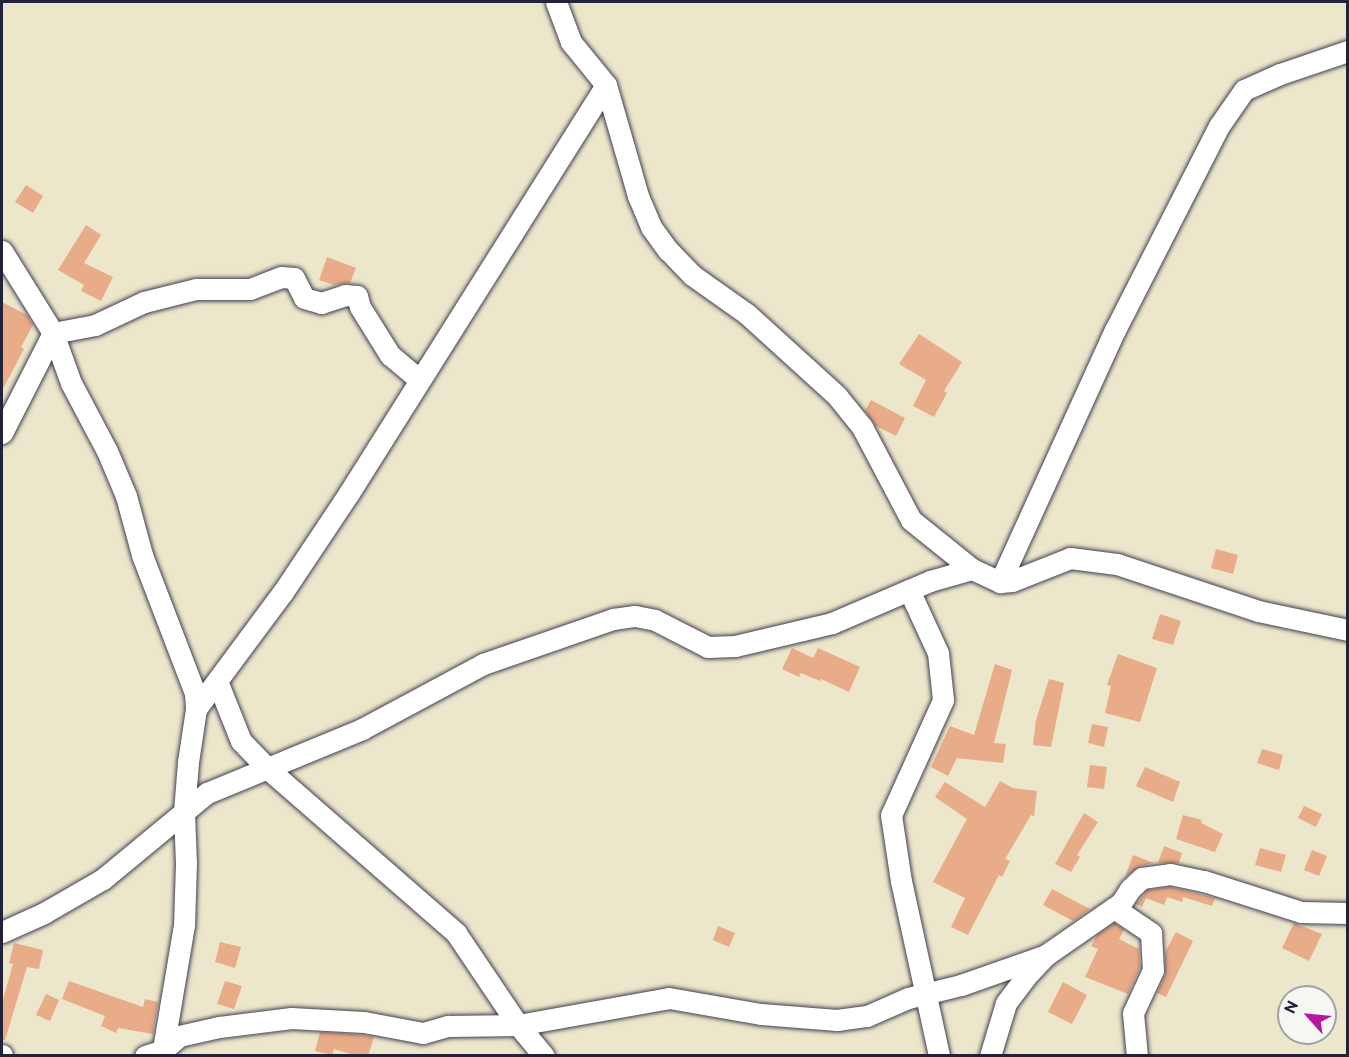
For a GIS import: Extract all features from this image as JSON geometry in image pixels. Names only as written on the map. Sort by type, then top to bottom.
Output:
[{"type":"street","points":[[556,2],[571,42],[606,85],[638,196],[651,227],[668,250],[692,275],[747,314],[837,396],[862,428],[911,520],[972,569],[1000,582],[1012,581],[1071,558],[1117,564],[1258,611],[1347,630]]},
{"type":"street","points":[[1000,582],[1114,330],[1219,126],[1244,90],[1280,74],[1347,51]]},
{"type":"street","points":[[196,709],[283,592],[606,85]]},
{"type":"street","points":[[2,251],[53,333],[71,383],[107,451],[126,496],[142,555],[195,693],[196,709],[188,762],[184,812],[186,863],[184,925],[156,1054]]},
{"type":"street","points":[[53,333],[95,325],[144,302],[196,289],[250,289],[281,277],[294,278],[304,298],[321,303],[345,295],[357,296],[360,307],[390,355],[419,379]]},
{"type":"street","points":[[2,433],[53,333]]},
{"type":"street","points":[[2,932],[44,913],[103,879],[207,793],[362,729],[483,664],[613,619],[635,616],[654,620],[708,647],[735,646],[832,623],[909,590],[972,569]]},
{"type":"street","points":[[909,590],[938,653],[943,700],[891,815],[901,881],[939,1056]]},
{"type":"street","points":[[217,681],[241,741],[267,768],[456,933],[518,1024],[544,1056]]},
{"type":"street","points":[[156,1054],[180,1036],[219,1027],[291,1018],[364,1022],[423,1033],[448,1026],[518,1024],[669,998],[760,1014],[837,1020],[867,1016],[925,994],[961,985],[1046,955],[1121,903],[1130,889],[1142,878],[1170,874],[1204,881],[1301,912],[1347,914]]},
{"type":"street","points":[[1114,908],[1151,933],[1153,970],[1133,1013],[1137,1056]]},
{"type":"street","points":[[990,1056],[1006,1003],[1046,955]]},
{"type":"building","points":[[26,185],[43,196],[33,213],[15,202]]},
{"type":"building","points":[[86,225],[101,235],[84,263],[113,277],[101,301],[81,291],[84,285],[58,270]]},
{"type":"building","points":[[327,257],[356,268],[350,283],[334,285],[319,280]]},
{"type":"building","points":[[2,302],[27,315],[33,325],[21,347],[24,349],[2,391]]},
{"type":"building","points":[[919,334],[962,362],[944,391],[947,393],[934,417],[913,406],[926,380],[899,364]]},
{"type":"building","points":[[871,400],[905,418],[896,436],[876,426],[865,411]]},
{"type":"building","points":[[1216,549],[1238,555],[1233,574],[1211,568]]},
{"type":"building","points":[[1160,614],[1181,621],[1173,645],[1152,639]]},
{"type":"building","points":[[792,648],[813,658],[818,648],[860,667],[849,692],[821,679],[820,681],[801,673],[799,677],[782,669]]},
{"type":"building","points":[[1118,654],[1157,668],[1140,722],[1105,713],[1111,686],[1107,685]]},
{"type":"building","points":[[995,664],[1012,670],[994,743],[1006,744],[1003,763],[957,758],[948,776],[931,767],[950,726],[974,735]]},
{"type":"building","points":[[1049,679],[1064,683],[1051,747],[1033,745],[1036,720]]},
{"type":"building","points":[[1092,724],[1108,727],[1104,747],[1088,743]]},
{"type":"building","points":[[1262,749],[1283,755],[1279,770],[1257,763]]},
{"type":"building","points":[[1090,765],[1107,767],[1104,789],[1087,787]]},
{"type":"building","points":[[1145,767],[1180,782],[1173,802],[1136,786]]},
{"type":"building","points":[[1000,781],[1013,788],[1037,791],[1034,816],[1031,815],[1005,859],[1010,861],[1002,877],[999,875],[968,935],[951,927],[965,898],[933,882],[967,819],[935,797],[945,782],[985,807]]},
{"type":"building","points":[[1304,806],[1322,814],[1316,827],[1298,818]]},
{"type":"building","points":[[1084,813],[1098,822],[1077,855],[1080,857],[1071,872],[1055,864]]},
{"type":"building","points":[[1183,815],[1202,820],[1201,823],[1223,834],[1215,852],[1176,839]]},
{"type":"building","points":[[1164,846],[1182,853],[1179,863],[1158,863]]},
{"type":"building","points":[[1260,848],[1286,855],[1281,872],[1255,865]]},
{"type":"building","points":[[1312,850],[1327,856],[1319,876],[1304,870]]},
{"type":"building","points":[[1133,855],[1154,863],[1140,866],[1125,877]]},
{"type":"building","points":[[1170,887],[1215,898],[1212,906],[1183,897],[1182,902],[1167,897],[1164,905],[1146,898],[1142,907],[1136,904],[1148,890]]},
{"type":"building","points":[[1052,889],[1090,909],[1073,921],[1043,905]]},
{"type":"building","points":[[1114,923],[1124,930],[1119,939],[1139,949],[1140,968],[1128,994],[1085,977],[1098,949],[1091,946],[1097,935]]},
{"type":"building","points":[[1294,923],[1322,934],[1309,961],[1282,948]]},
{"type":"building","points":[[718,926],[735,933],[729,947],[713,940]]},
{"type":"building","points":[[1176,932],[1193,941],[1166,997],[1157,993],[1165,975],[1165,952]]},
{"type":"building","points":[[220,942],[241,947],[235,968],[215,962]]},
{"type":"building","points":[[14,943],[43,950],[39,969],[27,967],[5,1040],[2,1040],[2,1003],[13,964],[9,963]]},
{"type":"building","points":[[69,981],[143,1007],[145,999],[158,1002],[153,1034],[118,1028],[116,1033],[101,1026],[105,1016],[62,999]]},
{"type":"building","points":[[225,981],[242,986],[234,1009],[217,1004]]},
{"type":"building","points":[[1063,982],[1087,995],[1072,1024],[1048,1012]]},
{"type":"building","points":[[46,994],[59,1000],[50,1021],[36,1015]]},
{"type":"building","points":[[320,1032],[374,1037],[368,1056],[357,1056],[334,1049],[332,1055],[315,1051]]}]
